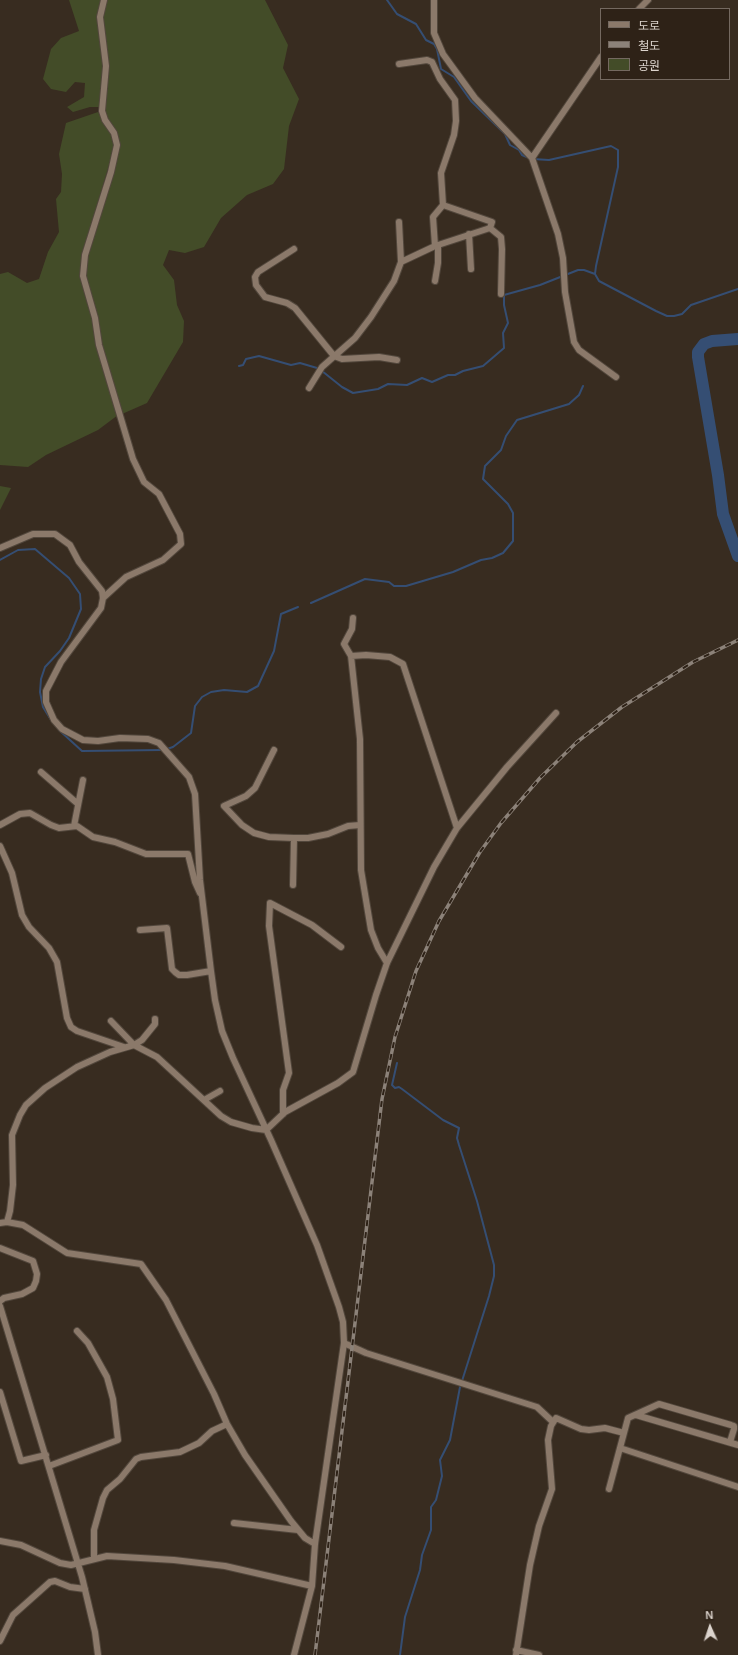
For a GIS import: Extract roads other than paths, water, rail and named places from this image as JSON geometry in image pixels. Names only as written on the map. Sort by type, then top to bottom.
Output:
[{"type":"street","points":[[103,598],[126,577],[163,560],[181,544],[180,534],[158,494],[144,482],[133,458],[99,345],[95,318],[83,276],[84,255],[111,172],[117,146],[114,133],[105,120],[102,111],[106,66],[100,16],[104,0]]},
{"type":"street","points":[[434,0],[434,33],[443,54],[475,98],[532,158],[558,234],[570,328],[575,346],[616,378]]},
{"type":"street","points":[[640,8],[648,0]]},
{"type":"street","points":[[532,158],[600,58]]},
{"type":"street","points":[[399,64],[427,60],[432,62],[440,80],[455,100],[456,121],[454,135],[441,173],[443,205],[432,217],[437,245],[438,263],[435,281]]},
{"type":"street","points":[[443,205],[492,222],[490,228]]},
{"type":"street","points":[[309,388],[322,367],[355,338],[371,317],[394,281],[401,262],[399,222]]},
{"type":"street","points":[[401,262],[437,245],[490,228]]},
{"type":"street","points":[[490,228],[500,237],[502,249],[501,294]]},
{"type":"street","points":[[469,234],[471,269]]},
{"type":"street","points":[[294,249],[258,272],[256,277],[256,285],[267,299],[287,303],[295,308],[334,356],[342,359],[379,357],[397,360]]},
{"type":"street","points":[[0,548],[33,534],[55,534],[70,545],[79,562],[102,590],[103,598],[100,608],[61,662],[46,691],[46,702],[54,720],[62,729],[74,736],[98,741],[120,738],[148,740],[159,743],[189,778],[195,794],[202,898],[214,1000],[222,1031],[317,1245],[339,1307],[344,1342],[316,1535],[312,1586],[294,1655]]},
{"type":"street","points":[[353,618],[352,629],[344,644],[351,656],[360,739],[361,870],[371,930],[378,948],[387,963]]},
{"type":"street","points":[[351,656],[366,654],[390,657],[403,664],[457,828]]},
{"type":"street","points":[[266,1130],[283,1114],[338,1083],[353,1072],[387,963],[434,867],[457,828],[556,713]]},
{"type":"street","points":[[274,750],[255,788],[246,796],[224,806],[242,824],[254,833],[269,837],[294,838],[308,838],[328,834],[348,826],[360,825]]},
{"type":"street","points":[[41,772],[78,804]]},
{"type":"street","points":[[74,826],[83,780]]},
{"type":"street","points":[[0,825],[20,814],[30,812],[59,828],[77,826],[92,837],[115,842],[146,854],[188,854],[195,882],[202,898]]},
{"type":"street","points":[[293,886],[294,838]]},
{"type":"street","points":[[0,846],[12,873],[22,915],[29,927],[49,948],[57,962],[67,1018],[71,1027],[77,1031],[124,1047]]},
{"type":"street","points":[[283,1114],[283,1090],[289,1073],[269,926],[270,903],[312,925],[340,947]]},
{"type":"street","points":[[140,930],[167,928],[172,969],[179,975],[211,971]]},
{"type":"street","points":[[7,1222],[13,1198],[14,1185],[12,1135],[23,1110],[45,1088],[63,1075],[97,1058],[124,1047],[134,1045],[142,1040],[155,1024],[155,1019]]},
{"type":"street","points":[[111,1021],[134,1045],[157,1057],[221,1116],[231,1122],[266,1130]]},
{"type":"street","points":[[204,1100],[220,1091]]},
{"type":"street","points":[[0,1223],[7,1222],[23,1225],[67,1253],[141,1264],[166,1300],[214,1394],[227,1424],[262,1481],[298,1530],[305,1538],[315,1544]]},
{"type":"street","points":[[0,1248],[33,1261],[37,1274],[33,1288],[22,1294],[10,1296],[0,1301]]},
{"type":"street","points":[[0,1306],[78,1564],[95,1632],[98,1655]]},
{"type":"street","points":[[49,1466],[118,1440],[113,1399],[107,1376],[88,1343],[77,1331]]},
{"type":"street","points":[[344,1342],[366,1353],[537,1407],[553,1422]]},
{"type":"street","points":[[0,1392],[21,1461],[46,1455]]},
{"type":"street","points":[[609,1489],[628,1418],[631,1415],[636,1415],[659,1404],[734,1426],[730,1442]]},
{"type":"street","points":[[636,1415],[738,1445]]},
{"type":"street","points":[[539,1655],[516,1653],[530,1565],[540,1526],[552,1489],[548,1440],[553,1422],[556,1418],[581,1429],[589,1430],[605,1428],[624,1433]]},
{"type":"street","points":[[94,1558],[94,1530],[103,1498],[107,1490],[120,1479],[136,1459],[180,1452],[199,1443],[212,1431],[227,1424]]},
{"type":"street","points":[[620,1448],[738,1487]]},
{"type":"street","points":[[234,1523],[298,1530]]},
{"type":"street","points":[[0,1541],[21,1545],[60,1563],[70,1565],[78,1564],[94,1558],[128,1556],[225,1566],[312,1586]]},
{"type":"street","points":[[0,1641],[13,1615],[50,1582],[55,1581],[70,1587],[85,1589]]},
{"type":"waterway","points":[[387,0],[397,14],[416,24],[426,40],[434,44],[437,49],[441,69],[454,77],[471,101],[505,134],[510,145],[519,150],[522,155],[529,158]]},
{"type":"waterway","points":[[533,159],[549,160],[611,146],[618,150],[618,167],[596,266],[595,274],[599,281],[667,316],[682,314],[691,305],[738,289]]},
{"type":"waterway","points":[[322,371],[342,387],[353,393],[378,389],[388,384],[407,385],[422,378],[432,382],[448,375],[455,375],[463,371],[483,366],[504,348],[503,333],[508,323],[504,305],[504,295],[540,285],[578,270],[584,270],[595,274]]},
{"type":"waterway","points":[[738,339],[712,341],[704,344],[698,352],[723,514],[738,556]]},
{"type":"waterway","points":[[239,366],[243,365],[246,359],[259,356],[291,365],[300,363],[317,368]]},
{"type":"waterway","points":[[311,603],[365,579],[389,582],[394,586],[406,586],[453,572],[481,560],[492,558],[503,553],[513,541],[513,513],[508,504],[483,479],[485,466],[501,450],[506,436],[517,420],[569,404],[579,395],[583,386]]},
{"type":"waterway","points":[[0,560],[18,550],[35,549],[69,578],[80,594],[81,609],[69,638],[60,651],[45,667],[41,679],[40,692],[43,707],[51,720]]},
{"type":"waterway","points":[[167,749],[173,747],[191,733],[195,706],[202,697],[211,692],[224,690],[247,692],[258,686],[274,651],[281,614],[298,607]]},
{"type":"waterway","points":[[59,730],[82,751],[162,750]]},
{"type":"waterway","points":[[397,1063],[392,1085],[395,1088],[399,1087],[443,1120],[459,1128],[457,1138],[477,1201],[494,1265],[494,1276],[489,1296],[462,1381]]},
{"type":"waterway","points":[[400,1655],[405,1617],[420,1570],[422,1555],[431,1530],[431,1507],[436,1500],[442,1476],[440,1460],[450,1440],[460,1387]]},
{"type":"railway","points":[[315,1655],[382,1099],[395,1037],[416,971],[439,921],[480,852],[501,823],[540,778],[577,742],[622,707],[693,662],[738,640]]}]
